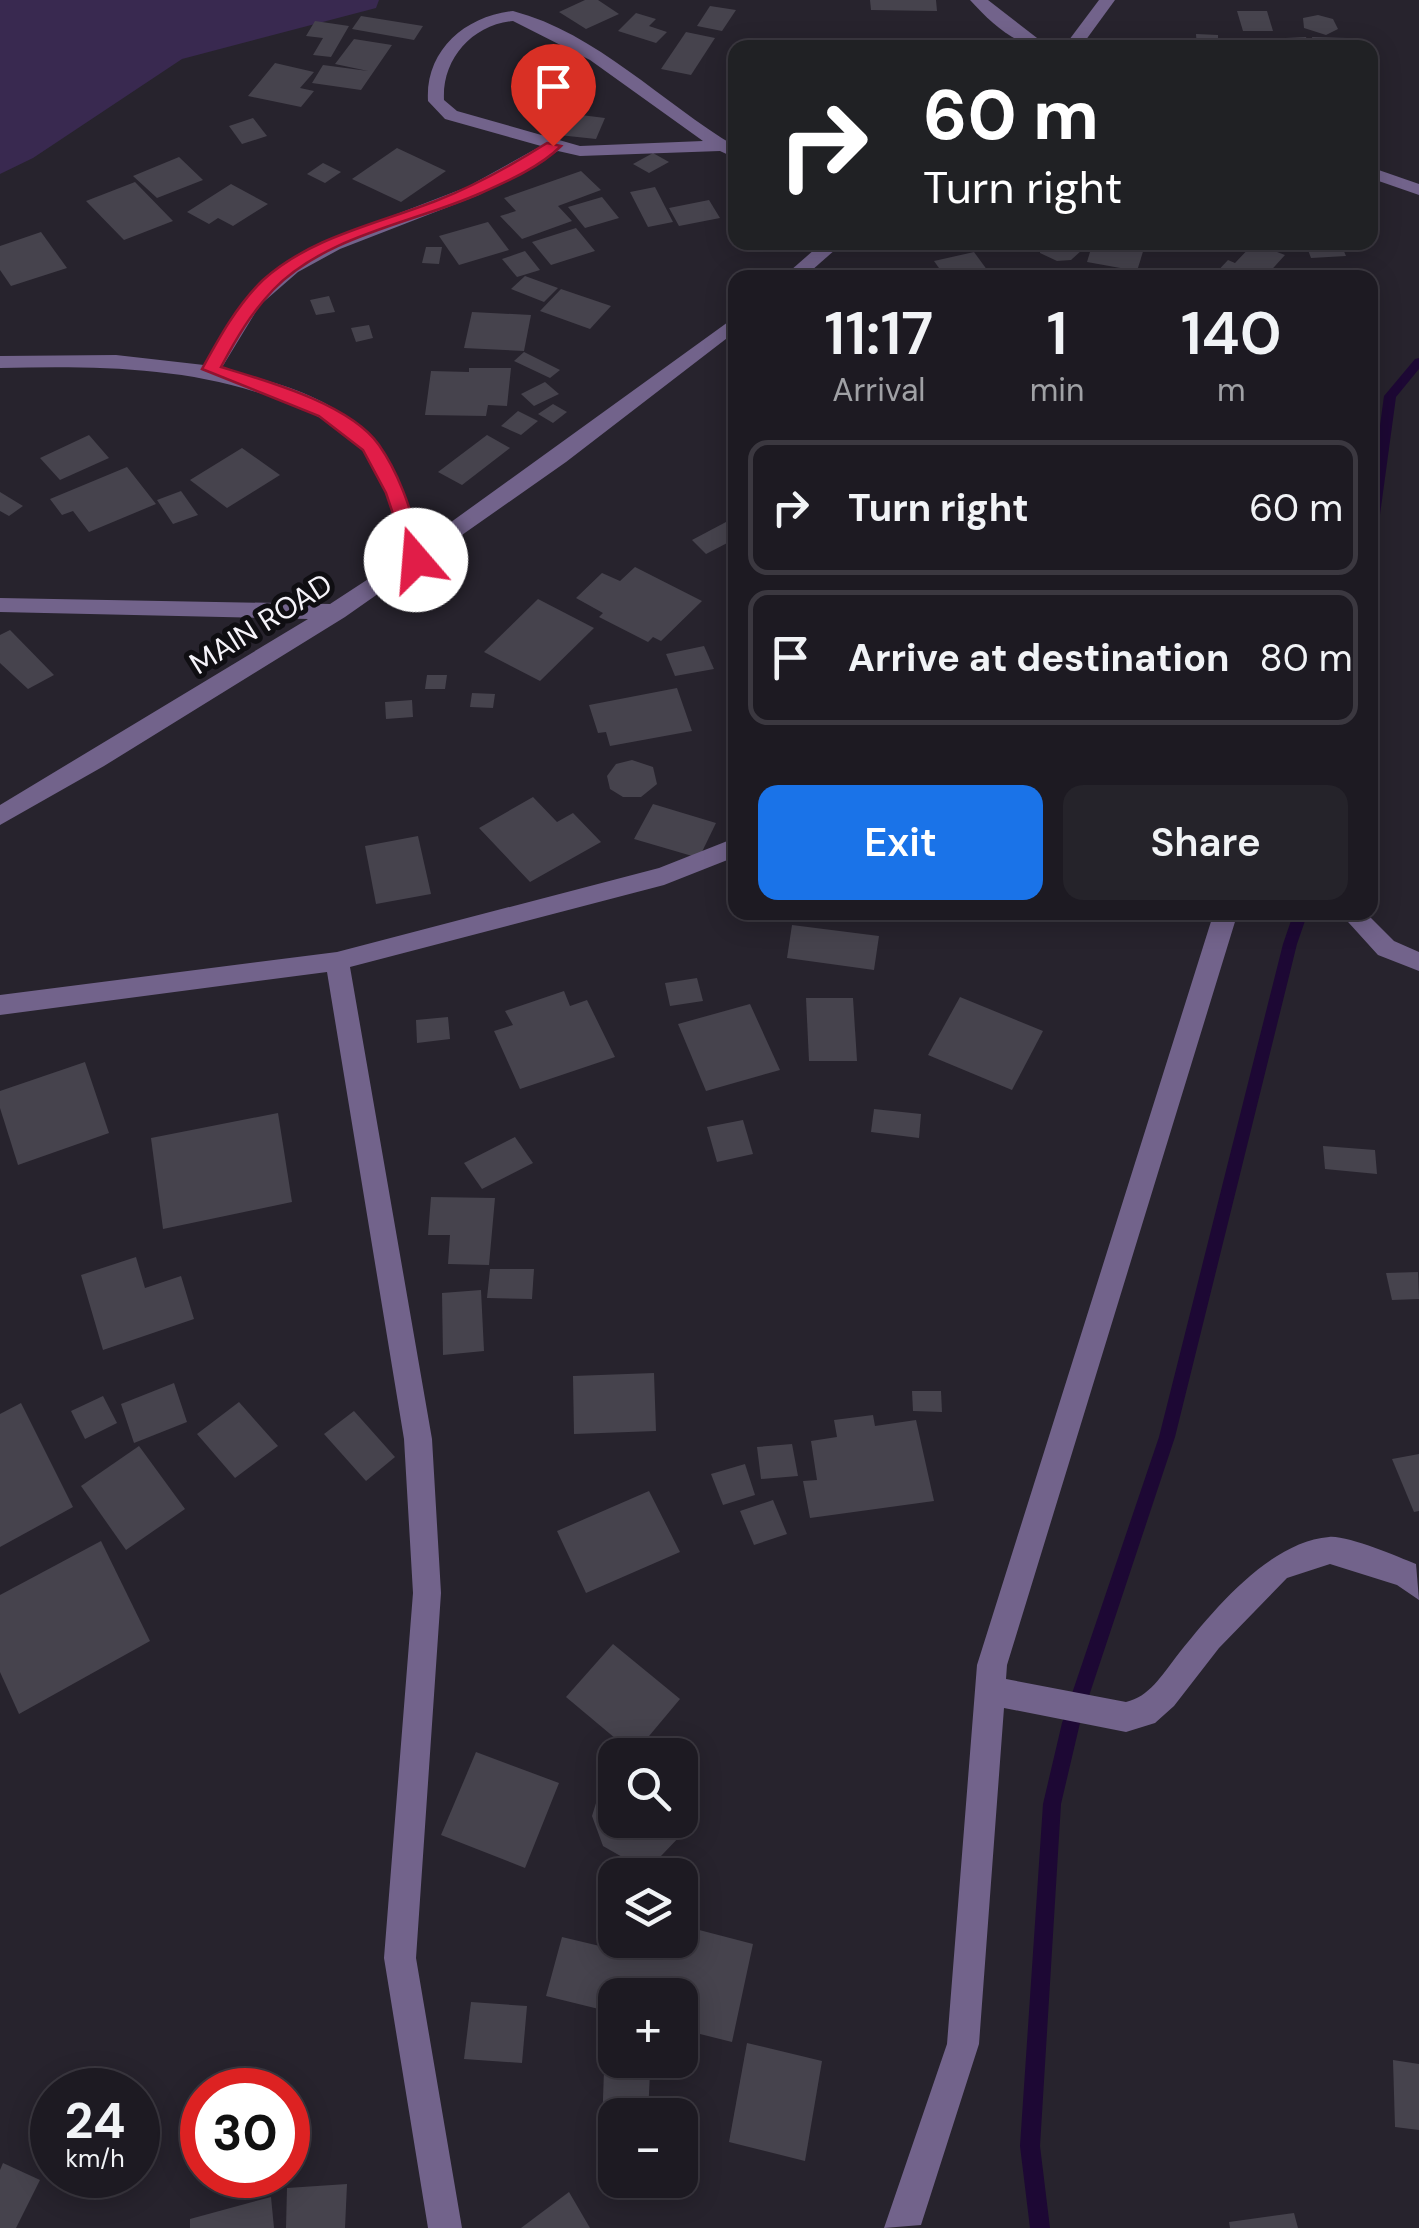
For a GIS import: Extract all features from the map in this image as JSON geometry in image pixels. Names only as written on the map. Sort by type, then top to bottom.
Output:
[{"type":"street","points":[[978,0],[1028,40]]},
{"type":"street","points":[[1078,40],[1107,0]]},
{"type":"street","points":[[513,16],[596,56],[728,150],[690,144],[608,152],[553,146],[450,114],[436,101],[436,79],[454,45],[469,30],[494,18],[513,16]]},
{"type":"street","points":[[211,369],[234,326],[269,284],[320,248],[444,204],[504,176],[553,146]]},
{"type":"street","points":[[1378,175],[1419,190]]},
{"type":"street","points":[[801,270],[825,250]]},
{"type":"street","name":"MAIN ROAD","points":[[0,816],[338,612],[416,560],[728,327]]},
{"type":"street","points":[[0,362],[154,361],[211,369],[273,389],[325,412],[370,446],[395,493],[416,560]]},
{"type":"street","points":[[0,604],[338,612]]},
{"type":"street","points":[[0,1005],[337,961],[664,876],[728,850]]},
{"type":"street","points":[[901,2228],[962,2044],[992,1665],[1224,920]]},
{"type":"street","points":[[1358,920],[1386,948],[1419,962]]},
{"type":"street","points":[[337,961],[418,1439],[428,1593],[400,1958],[444,2228]]},
{"type":"street","points":[[990,1691],[1126,1717],[1144,1713],[1164,1696],[1209,1638],[1278,1568],[1330,1550],[1406,1574],[1419,1586]]},
{"type":"shaded area","points":[[0,0],[379,0],[376,8],[182,59],[33,158],[0,174]]},
{"type":"building","points":[[585,0],[598,0],[619,14],[586,29],[559,12]]},
{"type":"building","points":[[870,0],[936,0],[937,11],[871,10]]},
{"type":"building","points":[[710,6],[736,10],[722,31],[697,26]]},
{"type":"building","points":[[1237,11],[1267,11],[1273,31],[1243,31]]},
{"type":"building","points":[[636,13],[656,19],[649,26],[667,32],[656,43],[618,31]]},
{"type":"building","points":[[1318,15],[1333,19],[1338,29],[1326,35],[1304,28],[1303,18]]},
{"type":"building","points":[[361,16],[423,26],[414,40],[352,29]]},
{"type":"building","points":[[315,21],[349,26],[331,57],[313,55],[323,38],[306,36]]},
{"type":"building","points":[[686,32],[715,38],[691,75],[661,69]]},
{"type":"building","points":[[1196,34],[1218,35],[1218,40],[1196,40]]},
{"type":"building","points":[[1306,37],[1307,40],[1265,40]]},
{"type":"building","points":[[1312,37],[1348,40],[1313,40]]},
{"type":"building","points":[[354,39],[392,45],[361,90],[312,83],[323,65],[368,71],[335,64]]},
{"type":"building","points":[[275,63],[314,72],[300,88],[314,91],[301,107],[248,96]]},
{"type":"building","points":[[549,111],[605,118],[596,139],[540,133]]},
{"type":"building","points":[[253,118],[267,136],[242,144],[229,126]]},
{"type":"building","points":[[397,148],[446,171],[401,202],[352,179]]},
{"type":"building","points":[[653,153],[669,162],[649,173],[633,164]]},
{"type":"building","points":[[179,157],[203,180],[157,198],[133,176]]},
{"type":"building","points":[[323,163],[341,172],[325,183],[307,174]]},
{"type":"building","points":[[581,171],[601,190],[558,206],[572,221],[522,239],[500,216],[516,211],[504,198]]},
{"type":"building","points":[[135,182],[173,221],[124,240],[86,201]]},
{"type":"building","points":[[231,184],[268,204],[233,226],[218,218],[209,224],[187,212]]},
{"type":"building","points":[[655,187],[673,222],[648,227],[630,192]]},
{"type":"building","points":[[602,197],[619,218],[585,228],[568,207]]},
{"type":"building","points":[[709,200],[720,218],[679,226],[669,208]]},
{"type":"building","points":[[488,222],[509,250],[459,265],[439,236]]},
{"type":"building","points":[[576,228],[595,251],[551,265],[532,242]]},
{"type":"building","points":[[41,232],[67,268],[11,286],[0,270],[0,246]]},
{"type":"building","points":[[426,247],[442,247],[439,264],[422,263]]},
{"type":"building","points":[[1082,250],[1071,260],[1057,261],[1040,253]]},
{"type":"building","points":[[1091,250],[1144,250],[1137,270],[1087,262]]},
{"type":"building","points":[[1247,250],[1272,250],[1285,255],[1271,270],[1219,270],[1228,260],[1235,263]]},
{"type":"building","points":[[1308,250],[1343,250],[1346,256],[1311,258]]},
{"type":"building","points":[[525,251],[540,270],[517,277],[502,259]]},
{"type":"building","points":[[974,252],[987,270],[940,270],[934,261]]},
{"type":"building","points":[[525,276],[558,288],[544,302],[511,289]]},
{"type":"building","points":[[561,289],[611,306],[590,329],[540,311]]},
{"type":"building","points":[[329,296],[335,312],[316,315],[310,300]]},
{"type":"building","points":[[472,312],[531,315],[524,351],[464,348]]},
{"type":"building","points":[[369,325],[373,338],[356,342],[351,328]]},
{"type":"building","points":[[524,352],[560,370],[550,378],[514,361]]},
{"type":"building","points":[[469,368],[511,368],[507,406],[488,405],[486,416],[425,415],[431,371],[469,372]]},
{"type":"building","points":[[545,382],[559,394],[534,406],[521,394]]},
{"type":"building","points":[[553,404],[567,412],[553,423],[538,414]]},
{"type":"building","points":[[518,411],[538,421],[521,435],[501,426]]},
{"type":"building","points":[[89,435],[109,458],[60,480],[40,458]]},
{"type":"building","points":[[487,435],[510,448],[462,485],[438,472]]},
{"type":"building","points":[[242,448],[280,475],[227,508],[190,480]]},
{"type":"building","points":[[127,467],[156,504],[89,532],[73,511],[62,515],[50,499]]},
{"type":"building","points":[[181,491],[198,515],[173,524],[157,500]]},
{"type":"building","points":[[0,492],[23,506],[9,516],[0,511]]},
{"type":"building","points":[[728,524],[728,543],[706,554],[692,540]]},
{"type":"building","points":[[635,567],[702,601],[661,641],[653,637],[648,642],[599,617],[603,613],[576,598],[602,573],[620,581]]},
{"type":"building","points":[[538,599],[594,628],[540,681],[484,652]]},
{"type":"building","points":[[10,630],[54,675],[28,689],[0,663],[0,635]]},
{"type":"building","points":[[704,646],[714,669],[675,676],[666,654]]},
{"type":"building","points":[[427,675],[447,675],[445,689],[425,689]]},
{"type":"building","points":[[677,688],[692,731],[610,746],[606,732],[598,733],[589,705]]},
{"type":"building","points":[[472,693],[495,694],[493,708],[470,707]]},
{"type":"building","points":[[412,700],[413,717],[386,719],[385,702]]},
{"type":"building","points":[[632,760],[653,767],[657,784],[641,797],[623,797],[610,789],[607,776],[616,764]]},
{"type":"building","points":[[533,797],[557,822],[573,813],[601,842],[530,882],[479,828]]},
{"type":"building","points":[[653,804],[716,823],[699,858],[634,839]]},
{"type":"building","points":[[418,836],[431,894],[376,904],[365,846]]},
{"type":"building","points":[[792,925],[879,936],[874,970],[787,958]]},
{"type":"building","points":[[697,978],[703,1001],[670,1006],[665,983]]},
{"type":"building","points":[[564,991],[570,1006],[587,1000],[615,1057],[520,1089],[494,1031],[513,1025],[505,1011]]},
{"type":"building","points":[[960,997],[1043,1031],[1012,1090],[928,1055]]},
{"type":"building","points":[[806,998],[853,998],[857,1061],[809,1061]]},
{"type":"building","points":[[750,1004],[780,1070],[706,1091],[678,1024]]},
{"type":"building","points":[[448,1017],[450,1039],[417,1043],[416,1020]]},
{"type":"building","points":[[85,1062],[109,1133],[18,1165],[0,1108],[0,1091]]},
{"type":"building","points":[[874,1109],[921,1114],[919,1138],[871,1132]]},
{"type":"building","points":[[278,1113],[292,1202],[163,1229],[151,1138]]},
{"type":"building","points":[[743,1120],[753,1154],[717,1162],[707,1127]]},
{"type":"building","points":[[515,1137],[533,1163],[482,1189],[464,1163]]},
{"type":"building","points":[[1323,1146],[1375,1150],[1377,1174],[1325,1169]]},
{"type":"building","points":[[431,1197],[495,1198],[489,1265],[448,1264],[450,1235],[428,1235]]},
{"type":"building","points":[[136,1257],[145,1288],[181,1276],[194,1319],[103,1350],[81,1275]]},
{"type":"building","points":[[490,1269],[534,1269],[532,1299],[487,1298]]},
{"type":"building","points":[[1418,1272],[1419,1299],[1392,1300],[1386,1273]]},
{"type":"building","points":[[481,1290],[484,1351],[443,1355],[442,1293]]},
{"type":"building","points":[[654,1373],[656,1431],[574,1434],[573,1376]]},
{"type":"building","points":[[174,1383],[187,1422],[134,1443],[121,1404]]},
{"type":"building","points":[[912,1391],[941,1391],[942,1412],[913,1411]]},
{"type":"building","points":[[103,1396],[117,1423],[85,1439],[71,1411]]},
{"type":"building","points":[[239,1402],[278,1446],[235,1478],[197,1434]]},
{"type":"building","points":[[21,1403],[73,1507],[0,1547],[0,1414]]},
{"type":"building","points":[[354,1411],[395,1457],[366,1481],[324,1434]]},
{"type":"building","points":[[873,1415],[875,1426],[916,1420],[934,1501],[810,1518],[803,1481],[817,1480],[811,1441],[837,1437],[834,1420]]},
{"type":"building","points":[[792,1444],[798,1476],[761,1479],[757,1447]]},
{"type":"building","points":[[139,1446],[185,1509],[126,1550],[81,1486]]},
{"type":"building","points":[[1419,1454],[1419,1511],[1414,1512],[1392,1459]]},
{"type":"building","points":[[745,1464],[755,1495],[723,1505],[711,1474]]},
{"type":"building","points":[[649,1491],[680,1552],[586,1593],[557,1531]]},
{"type":"building","points":[[773,1500],[787,1534],[754,1545],[740,1511]]},
{"type":"building","points":[[101,1541],[150,1641],[19,1714],[0,1672],[0,1595]]},
{"type":"building","points":[[613,1644],[680,1699],[647,1738],[615,1738],[566,1697]]},
{"type":"building","points":[[476,1752],[559,1783],[525,1868],[441,1835]]},
{"type":"building","points":[[598,1797],[598,1832],[592,1816]]},
{"type":"building","points":[[600,1838],[678,1838],[661,1856],[651,1858],[624,1858],[603,1846]]},
{"type":"building","points":[[698,1930],[753,1944],[732,2042],[698,2034],[698,1978],[598,1978],[598,2009],[546,1996],[562,1937],[598,1946],[598,1958],[698,1958]]},
{"type":"building","points":[[471,2002],[527,2006],[522,2063],[464,2059]]},
{"type":"building","points":[[747,2043],[822,2061],[805,2161],[729,2142]]},
{"type":"building","points":[[1393,2060],[1419,2064],[1419,2130],[1395,2127]]},
{"type":"building","points":[[604,2078],[650,2078],[649,2098],[603,2098]]},
{"type":"building","points":[[3,2163],[30,2175],[31,2198],[16,2228],[0,2228]]},
{"type":"building","points":[[347,2184],[345,2228],[286,2228],[287,2198],[310,2198],[310,2186]]},
{"type":"building","points":[[569,2192],[590,2228],[521,2228]]},
{"type":"building","points":[[271,2198],[274,2228],[190,2228],[190,2219]]},
{"type":"building","points":[[1294,2213],[1298,2228],[1230,2228],[1229,2222]]},
{"type":"waterway","points":[[1378,485],[1390,396],[1419,362]]},
{"type":"waterway","points":[[1040,2228],[1030,2146],[1052,1804],[1071,1723],[1167,1437],[1298,920]]},
{"type":"route","points":[[416,560],[395,493],[370,446],[325,412],[273,389],[211,369],[234,326],[269,284],[320,248],[444,204],[504,176],[553,146]]}]
